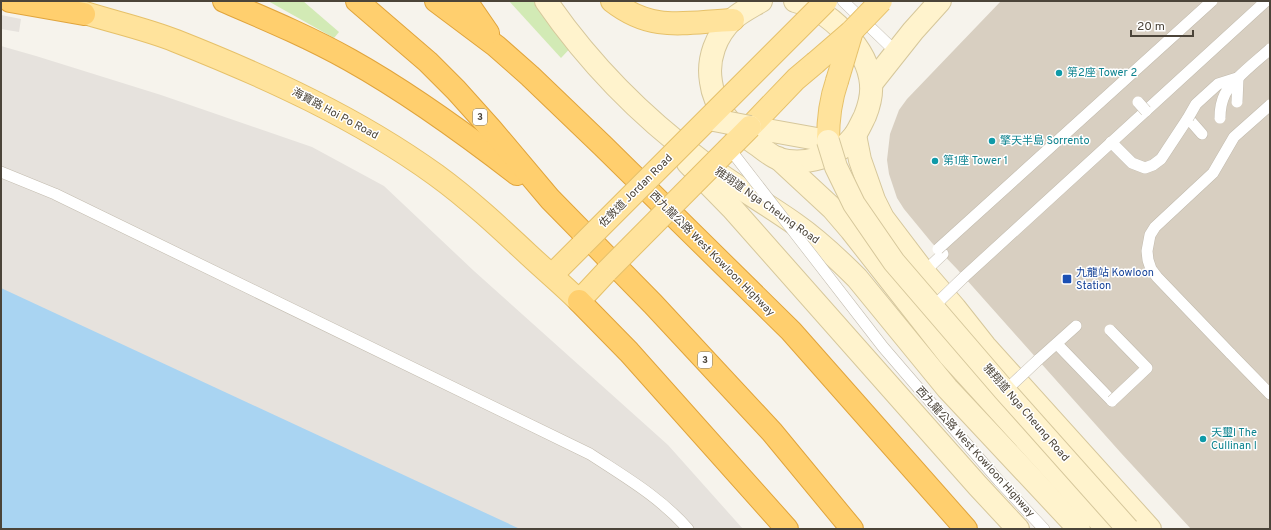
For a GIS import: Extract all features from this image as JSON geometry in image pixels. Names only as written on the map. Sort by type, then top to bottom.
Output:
[{"type":"highway","points":[[10,1],[84,14]]},
{"type":"highway","points":[[224,1],[294,32],[378,76],[466,136],[550,199]]},
{"type":"highway","name":"3","points":[[357,1],[428,62],[451,86],[550,199],[653,304],[772,432],[852,529]]},
{"type":"highway","name":"西九龍公路 West Kowloon Highway","points":[[436,1],[496,46],[530,76],[790,331],[966,529]]},
{"type":"highway","points":[[466,1],[496,46]]},
{"type":"highway","points":[[579,301],[629,352],[788,529]]},
{"type":"main road","name":"海寶路 Hoi Po Road","points":[[49,1],[84,14],[150,31],[176,41],[264,78],[309,99],[372,133],[437,176],[503,230],[579,301]]},
{"type":"main road","name":"雅翔道 Nga Cheung Road","points":[[546,1],[579,44],[600,68],[638,108],[667,134],[700,160],[800,228],[844,265],[857,278],[938,378],[994,440],[1079,529]]},
{"type":"main road","points":[[612,1],[634,15],[657,22],[681,24],[733,20]]},
{"type":"main road","points":[[761,1],[744,10],[733,20],[723,30],[716,42],[711,57],[709,74],[712,90],[717,102],[732,124],[743,136],[778,158],[803,162],[819,159],[841,148],[855,135],[867,111],[870,100],[871,84],[869,72],[864,59],[843,30],[814,8],[795,1]]},
{"type":"main road","name":"佐敦道 Jordan Road","points":[[552,275],[826,1]]},
{"type":"main road","points":[[579,301],[796,79],[852,31],[881,1]]},
{"type":"main road","points":[[871,84],[896,52],[940,1]]},
{"type":"main road","points":[[709,119],[828,141],[831,97],[852,31]]},
{"type":"main road","name":"雅翔道 Nga Cheung Road","points":[[855,135],[860,160],[874,200],[883,218],[924,272],[937,306],[975,385],[1107,529]]},
{"type":"main road","name":"雅翔道 Nga Cheung Road","points":[[828,141],[836,167],[854,204],[894,262],[937,306],[1005,391],[1128,529]]},
{"type":"main road","name":"雅翔道 Nga Cheung Road","points":[[677,150],[700,176],[732,208],[978,486],[1018,529]]},
{"type":"main road","name":"雅翔道 Nga Cheung Road","points":[[778,158],[851,230],[984,346],[1150,529]]},
{"type":"lane","points":[[843,1],[896,52]]},
{"type":"lane","points":[[924,272],[940,252],[1212,1]]},
{"type":"lane","points":[[937,306],[1111,142],[1266,1]]},
{"type":"lane","points":[[1220,118],[1220,106],[1225,93],[1238,78],[1270,49]]},
{"type":"lane","points":[[1237,102],[1238,78]]},
{"type":"lane","points":[[1111,142],[1132,163],[1145,168],[1154,166],[1161,159],[1196,104],[1218,84],[1238,78]]},
{"type":"lane","points":[[1138,102],[1146,111]]},
{"type":"lane","points":[[1270,105],[1234,137],[1213,173],[1155,228],[1149,239],[1146,251],[1148,260],[1157,277],[1270,394]]},
{"type":"lane","points":[[1188,118],[1202,134]]},
{"type":"lane","name":"西九龍公路 West Kowloon Highway","points":[[729,148],[882,347],[999,481],[1044,529]]},
{"type":"lane","points":[[1,172],[55,194],[590,454],[648,491],[688,529]]},
{"type":"lane","points":[[937,306],[961,274],[937,306]]},
{"type":"lane","points":[[1005,391],[1076,326]]},
{"type":"lane","points":[[1057,344],[1112,401],[1147,368],[1110,330]]},
{"type":"shaded area","points":[[1,15],[21,19],[19,32],[1,29]]},
{"type":"shaded area","points":[[1,46],[161,95],[312,147],[384,186],[474,271],[668,445],[743,529],[72,529],[1,494]]},
{"type":"green space","points":[[268,1],[303,1],[339,32],[334,38]]},
{"type":"green space","points":[[509,1],[543,1],[577,41],[561,58]]},
{"type":"water","points":[[1,288],[520,529],[1,529]]},
{"type":"building","points":[[1001,1],[1270,1],[1270,529],[1191,529],[932,243],[904,209],[897,198],[889,174],[887,160],[890,134],[899,110],[907,99]]},
{"type":"place","name":"第2座 Tower 2","points":[[1059,73]]},
{"type":"place","name":"擎天半島 Sorrento","points":[[992,141]]},
{"type":"place","name":"第1座 Tower 1","points":[[935,161]]},
{"type":"place","name":"九龍站 Kowloon Station","points":[[1067,279]]},
{"type":"place","name":"天璽I The Cullinan I","points":[[1203,439]]}]
